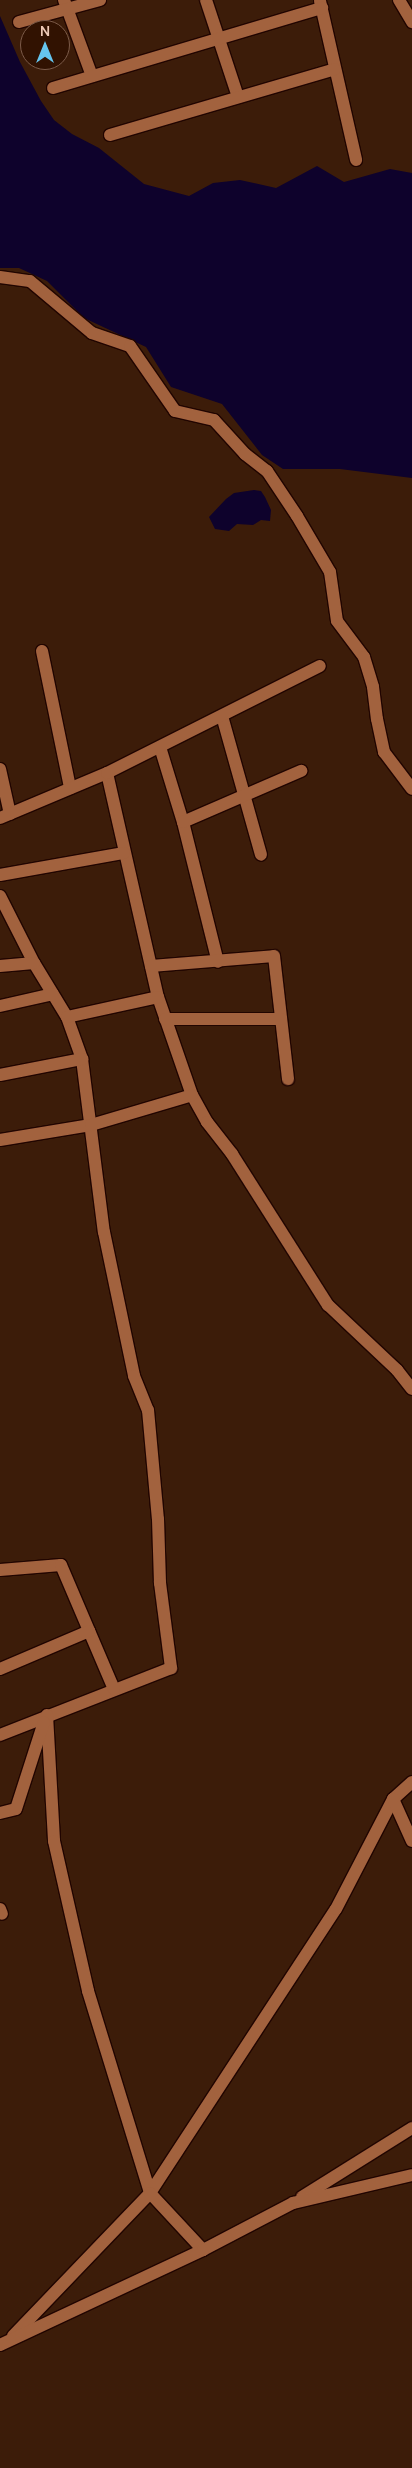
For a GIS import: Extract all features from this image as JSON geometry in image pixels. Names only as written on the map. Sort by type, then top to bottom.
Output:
[{"type":"street","points":[[19,22],[66,4],[100,0]]},
{"type":"street","points":[[206,0],[238,98]]},
{"type":"street","points":[[399,0],[412,22]]},
{"type":"street","points":[[66,4],[92,76]]},
{"type":"street","points":[[53,88],[321,4],[356,160]]},
{"type":"street","points":[[110,135],[335,69]]},
{"type":"street","points":[[0,277],[30,281],[92,333],[130,346],[175,411],[214,420],[246,454],[267,471],[297,516],[330,572],[337,621],[364,657],[374,687],[377,719],[384,752],[412,789]]},
{"type":"street","points":[[42,651],[70,788]]},
{"type":"street","points":[[0,769],[5,816],[107,773],[320,666]]},
{"type":"street","points":[[222,716],[261,855]]},
{"type":"street","points":[[160,747],[182,822],[218,962]]},
{"type":"street","points":[[182,822],[301,771]]},
{"type":"street","points":[[107,773],[158,997],[192,1095],[207,1122],[232,1154],[328,1305],[397,1370],[412,1389]]},
{"type":"street","points":[[0,875],[124,853]]},
{"type":"street","points":[[0,896],[34,963],[67,1017],[82,1059],[104,1232],[134,1376],[148,1410],[158,1519],[160,1583],[171,1668],[0,1734]]},
{"type":"street","points":[[151,966],[274,956],[288,1079]]},
{"type":"street","points":[[0,966],[34,963]]},
{"type":"street","points":[[0,1006],[53,994]]},
{"type":"street","points":[[67,1017],[158,997]]},
{"type":"street","points":[[165,1020],[281,1019]]},
{"type":"street","points":[[0,1075],[82,1059]]},
{"type":"street","points":[[0,1140],[91,1125],[192,1095]]},
{"type":"street","points":[[0,1570],[61,1565],[114,1689]]},
{"type":"street","points":[[0,1669],[89,1631]]},
{"type":"street","points":[[0,1813],[16,1808],[47,1715]]},
{"type":"street","points":[[47,1715],[54,1841],[88,1991],[150,2193],[203,2250]]},
{"type":"street","points":[[4,2343],[150,2193],[336,1909],[393,1800],[412,1782]]},
{"type":"street","points":[[393,1800],[412,1842]]},
{"type":"street","points":[[4,2343],[203,2250],[293,2203],[412,2128]]},
{"type":"street","points":[[293,2203],[412,2175]]},
{"type":"shaded area","points":[[0,16],[20,62],[20,70],[24,70],[54,120],[72,134],[99,148],[144,184],[189,196],[213,183],[240,180],[276,188],[317,166],[344,182],[390,169],[412,173],[412,478],[340,469],[283,469],[262,455],[222,404],[171,387],[146,347],[84,318],[47,281],[19,268],[0,268]]},
{"type":"shaded area","points":[[254,490],[261,491],[265,497],[271,510],[270,521],[261,520],[253,525],[237,524],[229,531],[215,529],[209,517],[226,499],[234,493]]}]
